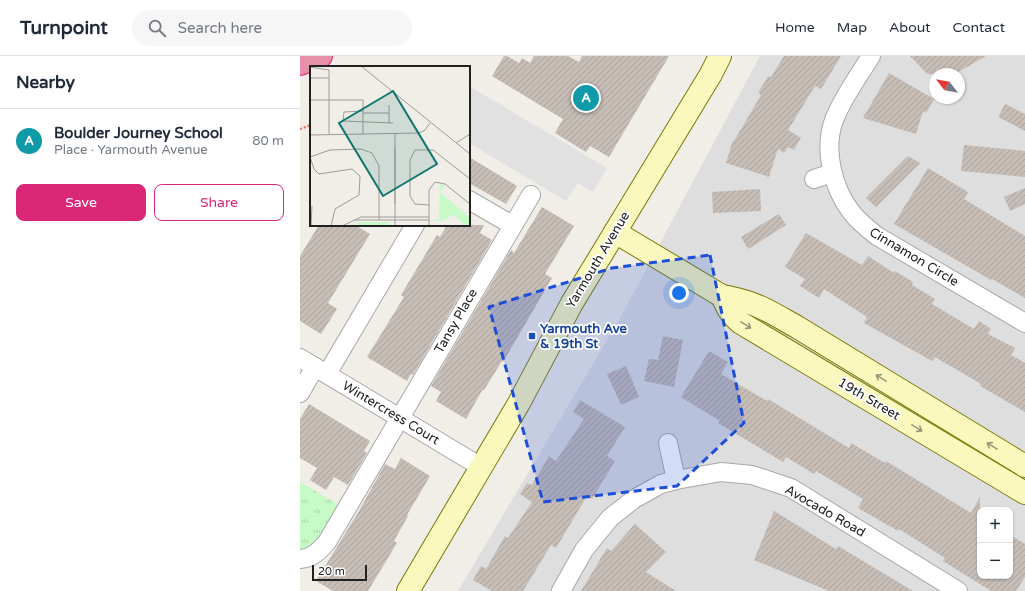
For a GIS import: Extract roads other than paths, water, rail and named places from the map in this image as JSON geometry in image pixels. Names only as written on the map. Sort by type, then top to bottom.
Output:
[{"type":"highway","points":[[300,64],[321,56]]},
{"type":"street","name":"Yarmouth Avenue","points":[[408,591],[525,392],[569,309],[711,74],[720,56]]},
{"type":"street","name":"Cinnamon Circle","points":[[871,56],[842,103],[834,121],[830,140],[832,173],[837,188],[844,201],[852,213],[864,226],[877,236],[1025,323]]},
{"type":"street","points":[[814,179],[832,173]]},
{"type":"street","name":"Tansy Place","points":[[300,559],[313,556],[327,542],[531,195]]},
{"type":"street","points":[[470,201],[512,225]]},
{"type":"street","points":[[300,393],[314,367],[414,226]]},
{"type":"street","name":"19th Street","points":[[615,232],[722,296],[751,303],[797,327],[1025,466]]},
{"type":"street","name":"19th Street","points":[[722,296],[728,311],[741,323],[1025,493]]},
{"type":"street","name":"Wintercress Court","points":[[314,367],[481,467]]},
{"type":"street","points":[[668,443],[676,480]]},
{"type":"street","name":"Avocado Road","points":[[561,591],[584,550],[610,518],[634,499],[661,484],[721,472],[752,475],[790,488],[958,591]]},
{"type":"place","name":"Boulder Journey School","points":[[586,98]]},
{"type":"place","name":"Yarmouth Ave & 19th St","points":[[532,336]]}]
